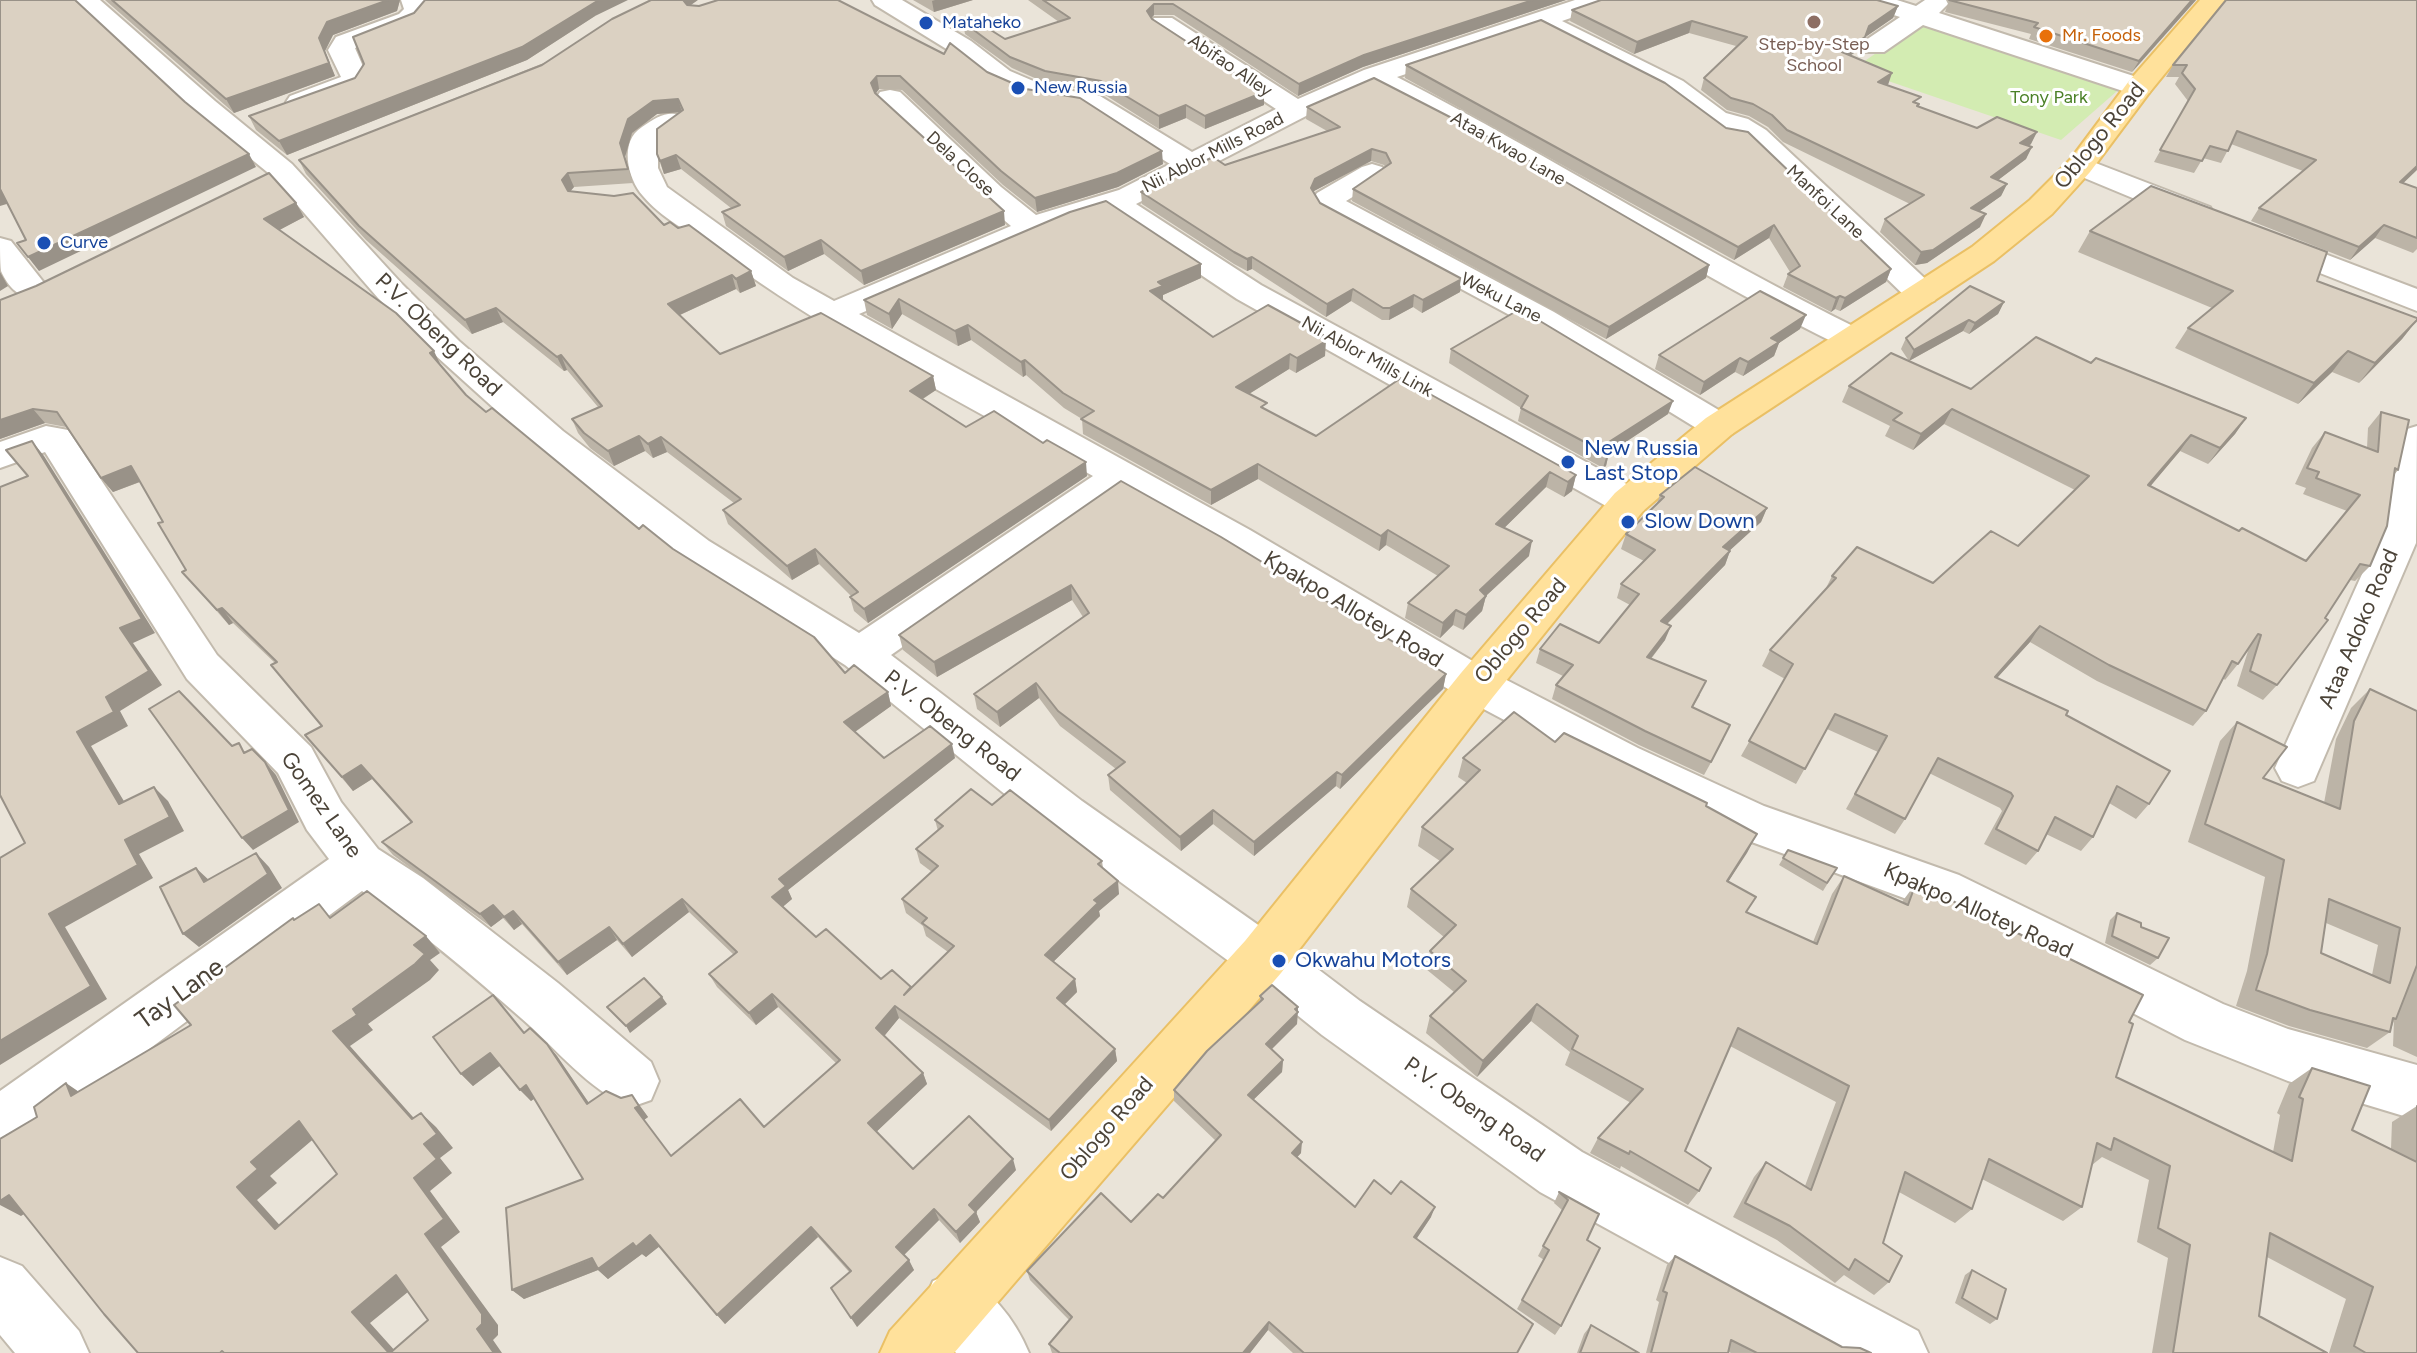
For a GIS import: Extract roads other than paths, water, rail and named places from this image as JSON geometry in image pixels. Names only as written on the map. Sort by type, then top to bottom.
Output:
[{"type":"main road","name":"Oblogo Road","points":[[912,1353],[1263,957],[1477,685],[1629,502],[1719,426],[2014,230],[2080,166],[2139,87],[2213,0]]},
{"type":"street","name":"P.V. Obeng Road","points":[[85,0],[255,118],[282,171],[399,301],[550,439],[695,551],[860,654],[1065,815],[1263,957],[1341,1018],[1561,1172],[1896,1353]]},
{"type":"street","points":[[255,118],[349,84],[355,78],[341,50],[345,43],[408,19],[417,10],[413,0]]},
{"type":"street","points":[[884,0],[962,47],[1000,77],[1038,93],[1090,102],[1189,163]]},
{"type":"street","name":"Nii Ablor Mills Road","points":[[831,314],[1033,228],[1130,196],[1296,110],[1374,76],[1542,10],[1568,12],[1599,0]]},
{"type":"street","points":[[1872,0],[1930,8],[2139,87]]},
{"type":"street","points":[[1875,46],[1930,8]]},
{"type":"street","name":"Manfoi Lane","points":[[1542,10],[1651,75],[1728,126],[1738,125],[1756,136],[1922,294]]},
{"type":"street","name":"Abifao Alley","points":[[1163,23],[1296,110]]},
{"type":"street","name":"Ataa Kwao Lane","points":[[1374,76],[1506,145],[1595,200],[1770,298],[1851,338]]},
{"type":"street","name":"Dela Close","points":[[890,98],[990,193],[1033,228]]},
{"type":"street","name":"Kpakpo Allotey Road","points":[[671,121],[644,138],[641,194],[831,314],[1236,540],[1477,685],[1622,761],[1747,820],[1941,890],[2204,1022],[2288,1055],[2402,1086],[2417,1093]]},
{"type":"street","points":[[2080,166],[2417,301]]},
{"type":"street","name":"Weku Lane","points":[[1372,173],[1336,192],[1328,199],[1333,207],[1542,319],[1719,426]]},
{"type":"street","name":"Nii Ablor Mills Link","points":[[1112,202],[1249,292],[1629,502]]},
{"type":"street","points":[[0,248],[46,284],[0,306]]},
{"type":"street","name":"Gomez Lane","points":[[0,456],[46,438],[55,438],[202,667],[295,760],[324,816],[361,864],[405,893],[539,1000],[631,1081]]},
{"type":"street","name":"Ataa Adoko Road","points":[[2298,768],[2396,543],[2417,438]]},
{"type":"street","points":[[860,654],[1121,475]]},
{"type":"street","name":"Tay Lane","points":[[0,1125],[361,864]]},
{"type":"street","points":[[0,1288],[57,1353]]},
{"type":"street","points":[[955,1303],[997,1353]]},
{"type":"place","name":"Step-by-Step School","points":[[1814,22]]},
{"type":"place","name":"Mataheko","points":[[926,23]]},
{"type":"place","name":"Mr. Foods","points":[[2046,36]]},
{"type":"place","name":"New Russia","points":[[1018,88]]},
{"type":"place","name":"Curve","points":[[44,243]]},
{"type":"place","name":"New Russia Last Stop","points":[[1568,462]]},
{"type":"place","name":"Slow Down","points":[[1628,522]]},
{"type":"place","name":"Okwahu Motors","points":[[1279,961]]},
{"type":"park label","name":"Tony Park","points":[[2049,98]]}]
